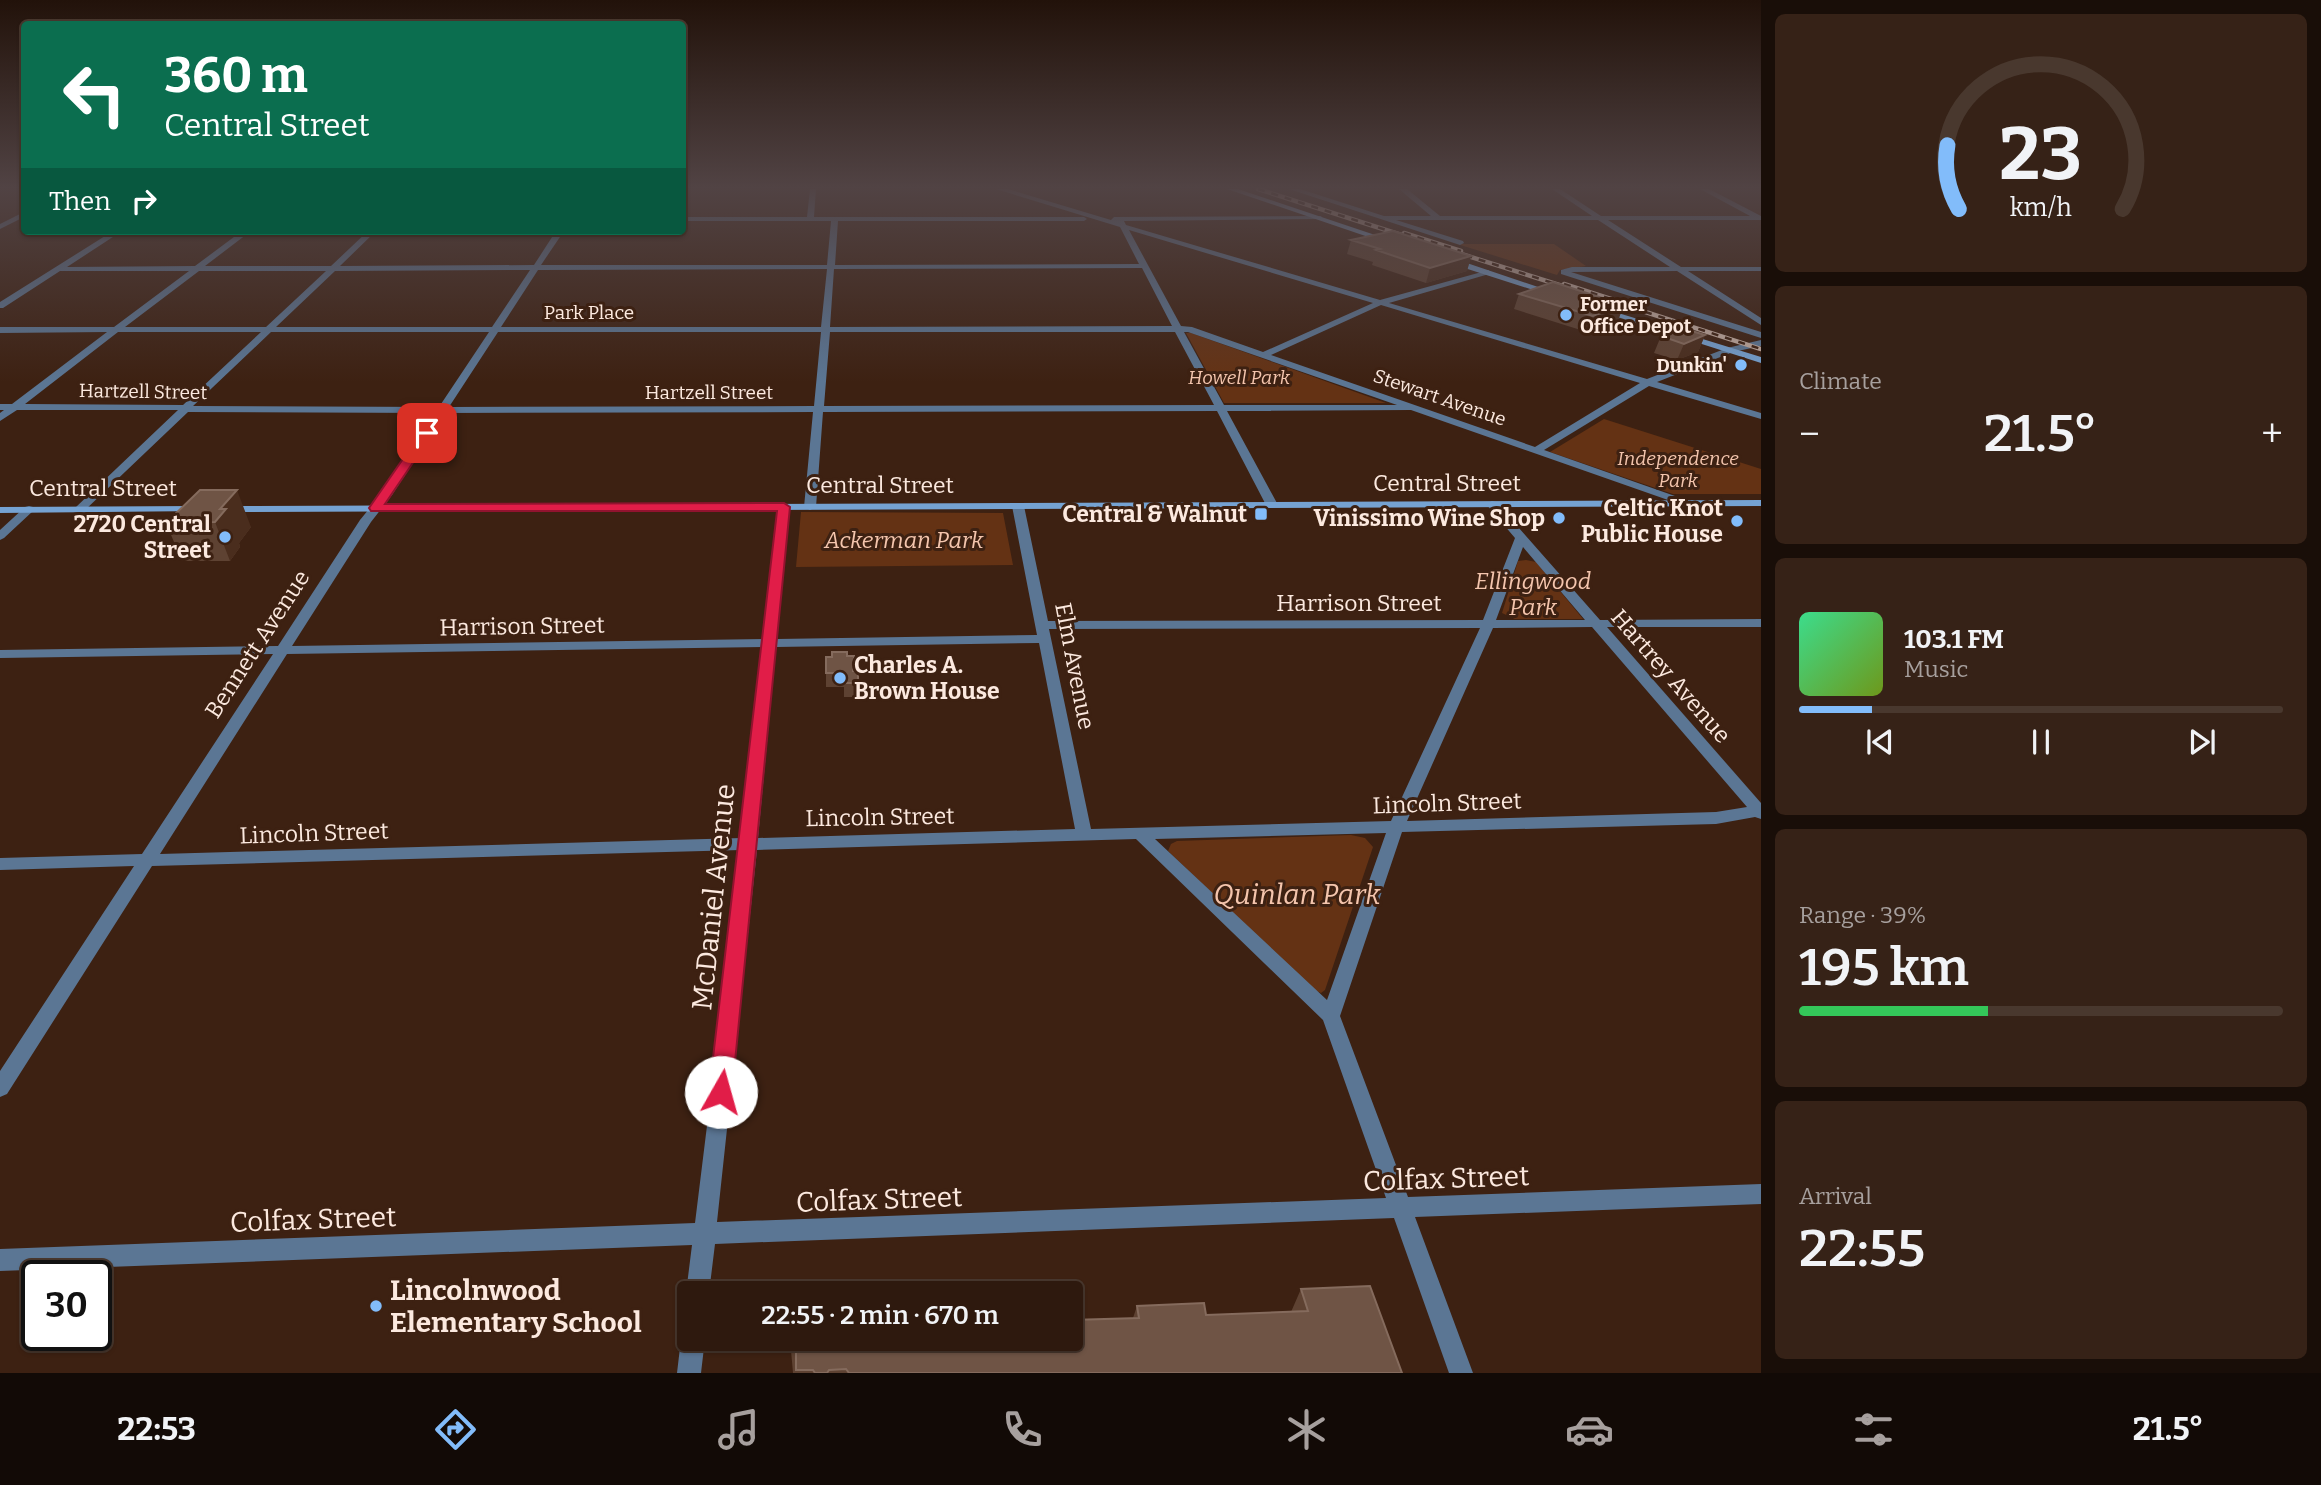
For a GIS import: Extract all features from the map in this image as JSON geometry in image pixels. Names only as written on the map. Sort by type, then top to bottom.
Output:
[{"type":"main road","points":[[1448,260],[1560,296]]},
{"type":"main road","points":[[1597,308],[1761,360]]},
{"type":"main road","name":"Central Street","points":[[0,510],[1761,503]]},
{"type":"street","points":[[0,306],[84,253]]},
{"type":"street","points":[[0,418],[218,253]]},
{"type":"street","points":[[80,509],[349,253]]},
{"type":"street","name":"Bennett Avenue","points":[[0,1088],[282,650],[545,253]]},
{"type":"street","points":[[810,507],[832,253]]},
{"type":"street","points":[[1138,253],[1272,505]]},
{"type":"street","points":[[1224,253],[1761,416]]},
{"type":"street","points":[[1655,253],[1761,322]]},
{"type":"street","points":[[59,269],[1144,266]]},
{"type":"street","points":[[1761,269],[1572,269],[1564,272],[1761,336]]},
{"type":"street","points":[[1266,354],[1382,302],[1486,272]]},
{"type":"street","name":"Park Place","points":[[0,330],[1179,329]]},
{"type":"street","name":"Stewart Avenue","points":[[1179,329],[1197,330],[1688,503]]},
{"type":"street","points":[[1730,351],[1733,346],[1761,336]]},
{"type":"street","points":[[1536,450],[1648,382],[1730,351],[1761,343]]},
{"type":"street","name":"Hartzell Street","points":[[0,407],[442,410],[1419,408]]},
{"type":"street","name":"Hartrey Avenue","points":[[1492,504],[1760,811]]},
{"type":"street","name":"Elm Avenue","points":[[1018,506],[1084,836]]},
{"type":"street","name":"McDaniel Avenue","points":[[699,1281],[784,507]]},
{"type":"street","points":[[0,536],[29,509]]},
{"type":"street","points":[[1331,1016],[1396,827],[1488,624],[1521,538]]},
{"type":"street","name":"Harrison Street","points":[[0,654],[770,643],[1043,632],[1488,624],[1761,624]]},
{"type":"street","name":"Lincoln Street","points":[[0,864],[1716,818],[1760,811]]},
{"type":"street","points":[[1140,834],[1331,1016],[1461,1373]]},
{"type":"street","name":"Colfax Street","points":[[0,1260],[1401,1210],[1761,1194]]},
{"type":"street","points":[[689,1373],[692,1351]]},
{"type":"green space","points":[[1486,253],[1567,253],[1586,266],[1560,270],[1557,275]]},
{"type":"green space","name":"Howell Park","points":[[1186,333],[1191,333],[1386,403],[1224,403]]},
{"type":"green space","name":"Independence Park","points":[[1604,419],[1761,469],[1761,494],[1673,494],[1550,452]]},
{"type":"green space","name":"Ackerman Park","points":[[801,512],[1003,513],[1013,565],[796,567]]},
{"type":"green space","name":"Ellingwood Park","points":[[1518,561],[1536,562],[1583,619],[1515,619],[1502,613]]},
{"type":"green space","name":"Quinlan Park","points":[[1351,835],[1365,838],[1373,847],[1325,990],[1321,993],[1314,990],[1168,851],[1171,844],[1177,841]]},
{"type":"building","points":[[1385,253],[1462,253],[1471,256],[1430,268]]},
{"type":"building","points":[[1553,282],[1624,305],[1593,316],[1519,294]]},
{"type":"building","points":[[1682,328],[1705,335],[1684,344],[1661,336]]},
{"type":"building","points":[[200,490],[237,490],[220,509],[226,509],[215,522],[166,523]]},
{"type":"building","points":[[832,652],[847,652],[847,656],[854,656],[853,671],[858,671],[858,683],[844,683],[844,673],[826,673],[826,657],[832,657]]},
{"type":"building","points":[[1370,1286],[1402,1373],[849,1373],[846,1369],[815,1373],[813,1370],[796,1370],[796,1351],[1083,1351],[1083,1320],[1139,1318],[1137,1306],[1204,1303],[1206,1315],[1308,1311],[1301,1289]]},
{"type":"railway","points":[[1459,253],[1572,289]]},
{"type":"railway","points":[[1564,284],[1614,300]]},
{"type":"railway","points":[[1605,299],[1761,349]]},
{"type":"place","name":"Former Office Depot","points":[[1566,315]]},
{"type":"place","name":"Dunkin'","points":[[1741,365]]},
{"type":"place","name":"Central & Walnut","points":[[1261,514]]},
{"type":"place","name":"Vinissimo Wine Shop","points":[[1559,518]]},
{"type":"place","name":"Celtic Knot Public House","points":[[1737,521]]},
{"type":"place","name":"2720 Central Street","points":[[225,537]]},
{"type":"place","name":"Charles A. Brown House","points":[[840,678]]},
{"type":"place","name":"Lincolnwood Elementary School","points":[[376,1306]]},
{"type":"route","points":[[427,433],[376,508],[784,507],[721,1092]]}]
